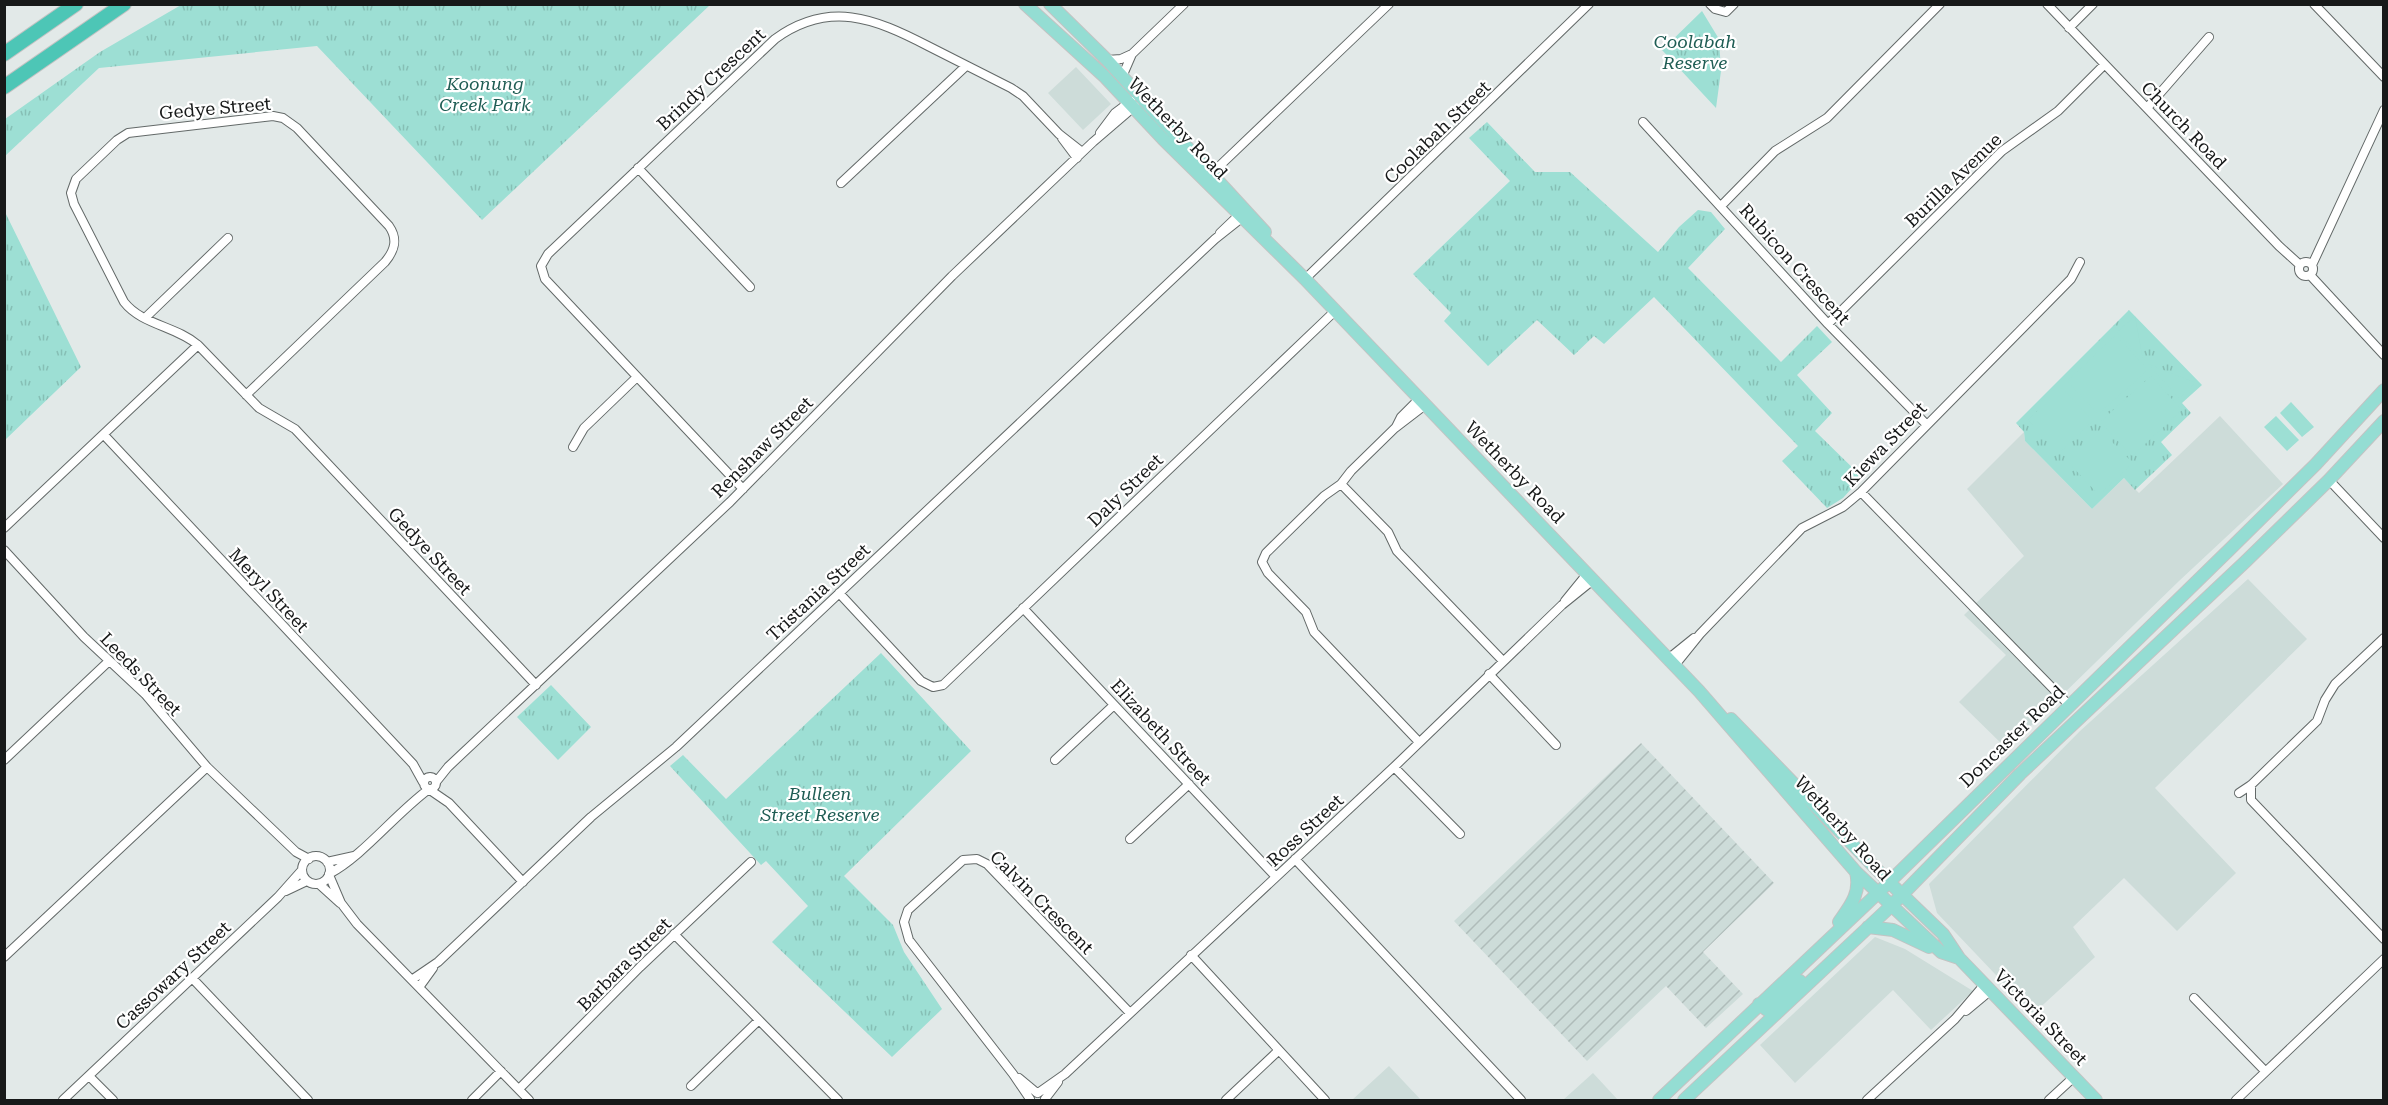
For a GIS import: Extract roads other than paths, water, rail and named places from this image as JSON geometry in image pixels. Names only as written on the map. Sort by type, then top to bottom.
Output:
[{"type":"highway","points":[[4,49],[61,4]]},
{"type":"highway","points":[[4,54],[76,4]]},
{"type":"highway","points":[[4,87],[124,4]]},
{"type":"main road","name":"Wetherby Road","points":[[1050,4],[1141,96],[1242,214],[1699,691],[1856,872],[1892,906]]},
{"type":"main road","name":"Wetherby Road","points":[[1027,5],[1104,76],[1130,106],[1208,177]]},
{"type":"main road","name":"Doncaster Road","points":[[1659,1101],[1878,893],[2231,548],[2316,464],[2384,390]]},
{"type":"main road","name":"Doncaster Road","points":[[1683,1101],[1892,906],[2018,777],[2245,562],[2329,480],[2384,421]]},
{"type":"main road","points":[[2231,548],[2245,562]]},
{"type":"main road","name":"Wetherby Road","points":[[1699,691],[1750,738],[1902,895]]},
{"type":"main road","points":[[2007,766],[2018,777]]},
{"type":"main road","points":[[1826,940],[1854,902],[1858,891],[1856,872]]},
{"type":"main road","name":"Victoria Street","points":[[1902,895],[1942,934],[1959,958],[2096,1101]]},
{"type":"main road","name":"Victoria Street","points":[[1892,906],[1941,952],[1959,958]]},
{"type":"main road","points":[[1868,927],[1893,930],[1941,952]]},
{"type":"main road","points":[[1759,1004],[1767,1010],[1811,972],[1822,971]]},
{"type":"main road","points":[[1665,1101],[1677,1093],[1713,1058],[1720,1057],[1725,1062]]},
{"type":"street","points":[[1107,60],[1118,60],[1132,54],[1184,4]]},
{"type":"street","points":[[1208,177],[1389,4]]},
{"type":"street","name":"Coolabah Street","points":[[1305,279],[1590,4]]},
{"type":"street","points":[[1710,4],[1715,9],[1726,12],[1734,4]]},
{"type":"street","points":[[1721,206],[1775,151],[1827,118],[1940,4]]},
{"type":"street","name":"Church Road","points":[[2047,4],[2279,246],[2300,265]]},
{"type":"street","points":[[2069,28],[2093,4]]},
{"type":"street","points":[[2314,4],[2384,77]]},
{"type":"street","name":"Brindy Crescent","points":[[637,377],[548,283],[541,270],[542,262],[775,39],[796,24],[813,16],[846,13],[877,21],[1017,92],[1080,155]]},
{"type":"street","points":[[2146,108],[2209,37]]},
{"type":"street","points":[[1122,77],[1132,54]]},
{"type":"street","name":"Burilla Avenue","points":[[1828,324],[2002,152],[2058,111],[2104,65]]},
{"type":"street","points":[[841,183],[966,66]]},
{"type":"street","name":"Renshaw Street","points":[[434,779],[743,489],[952,276],[1141,96]]},
{"type":"street","points":[[2310,275],[2312,265],[2384,110]]},
{"type":"street","name":"Gedye Street","points":[[246,395],[385,262],[394,246],[394,235],[389,226],[292,123],[283,118],[273,116],[130,132],[117,140],[76,179],[72,188],[72,199],[114,286],[127,306],[145,318],[177,330],[198,345],[246,395],[268,414],[295,429],[536,685]]},
{"type":"street","name":"Rubicon Crescent","points":[[1643,122],[1828,324],[1926,424]]},
{"type":"street","points":[[638,168],[750,287]]},
{"type":"street","name":"Tristania Street","points":[[413,980],[438,962],[607,803],[676,747],[1242,214]]},
{"type":"street","points":[[145,318],[228,238]]},
{"type":"street","name":"Kiewa Street","points":[[1671,662],[1802,528],[1843,507],[1861,492],[2071,279],[2080,262]]},
{"type":"street","points":[[2312,265],[2304,262],[2300,265],[2302,275],[2310,275],[2384,355]]},
{"type":"street","name":"Daly Street","points":[[839,593],[921,681],[933,687],[948,681],[1335,311]]},
{"type":"street","points":[[4,528],[198,345]]},
{"type":"street","points":[[573,447],[584,428],[637,377],[743,489]]},
{"type":"street","points":[[1419,742],[1314,632],[1305,612],[1268,573],[1262,562],[1264,556],[1274,545],[1324,496],[1341,484],[1351,471],[1422,402]]},
{"type":"street","name":"Meryl Street","points":[[104,435],[413,764],[427,786]]},
{"type":"street","points":[[2329,480],[2384,538]]},
{"type":"street","points":[[1341,484],[1388,532],[1397,552],[1503,661]]},
{"type":"street","points":[[1861,492],[2069,705]]},
{"type":"street","name":"Leeds Street","points":[[5,551],[74,627],[145,694],[207,767],[296,852],[309,859]]},
{"type":"street","name":"Ross Street","points":[[1030,1100],[1065,1074],[1295,860],[1590,577]]},
{"type":"street","name":"Elizabeth Street","points":[[1023,608],[1276,877]]},
{"type":"street","points":[[2239,793],[2317,721],[2325,700],[2335,684],[2384,638]]},
{"type":"street","points":[[4,760],[109,661]]},
{"type":"street","points":[[1489,674],[1556,745]]},
{"type":"street","points":[[1055,759],[1114,705]]},
{"type":"street","name":"Meryl Street","points":[[413,764],[434,779]]},
{"type":"street","points":[[4,957],[207,767]]},
{"type":"street","points":[[1394,767],[1460,834]]},
{"type":"street","points":[[434,779],[425,778],[427,786],[449,803],[523,882]]},
{"type":"street","points":[[434,779],[449,803]]},
{"type":"street","points":[[427,786],[435,788],[434,779]]},
{"type":"street","points":[[1130,839],[1189,784]]},
{"type":"street","points":[[2250,785],[2251,800],[2384,939]]},
{"type":"street","points":[[318,884],[349,863],[427,786]]},
{"type":"street","name":"Leeds Street","points":[[285,842],[303,869]]},
{"type":"street","points":[[307,881],[303,869],[309,859],[317,856],[327,862],[337,862],[355,855]]},
{"type":"street","name":"Calvin Crescent","points":[[1013,1074],[909,940],[904,922],[908,910],[963,860],[977,859],[987,864],[1130,1013]]},
{"type":"street","points":[[1295,860],[1521,1101]]},
{"type":"street","points":[[327,862],[329,875],[341,903]]},
{"type":"street","name":"Barbara Street","points":[[519,1089],[674,934],[751,862]]},
{"type":"street","name":"Cassowary Street","points":[[63,1101],[278,897],[303,869]]},
{"type":"street","points":[[278,897],[295,885],[307,881],[318,884],[341,903],[374,943],[420,986],[529,1101]]},
{"type":"street","points":[[674,934],[838,1101]]},
{"type":"street","points":[[1191,955],[1325,1101]]},
{"type":"street","points":[[2236,1101],[2384,959]]},
{"type":"street","name":"Tristania Street","points":[[420,986],[438,962]]},
{"type":"street","points":[[192,978],[308,1101]]},
{"type":"street","points":[[1867,1101],[1987,988]]},
{"type":"street","points":[[2194,998],[2265,1071]]},
{"type":"street","points":[[692,1086],[759,1020]]},
{"type":"street","points":[[1226,1101],[1278,1051]]},
{"type":"street","points":[[472,1101],[501,1071]]},
{"type":"street","points":[[1013,1074],[1043,1095],[1045,1100]]},
{"type":"street","points":[[1013,1074],[1030,1100]]},
{"type":"street","name":"Ross Street","points":[[1045,1100],[1065,1074]]},
{"type":"street","points":[[89,1076],[113,1101]]},
{"type":"street","points":[[2049,1101],[2074,1077]]},
{"type":"park label","name":"Coolabah Reserve","points":[[1695,51]]},
{"type":"park label","name":"Koonung Creek Park","points":[[485,94]]},
{"type":"park label","name":"Bulleen Street Reserve","points":[[820,803]]}]
